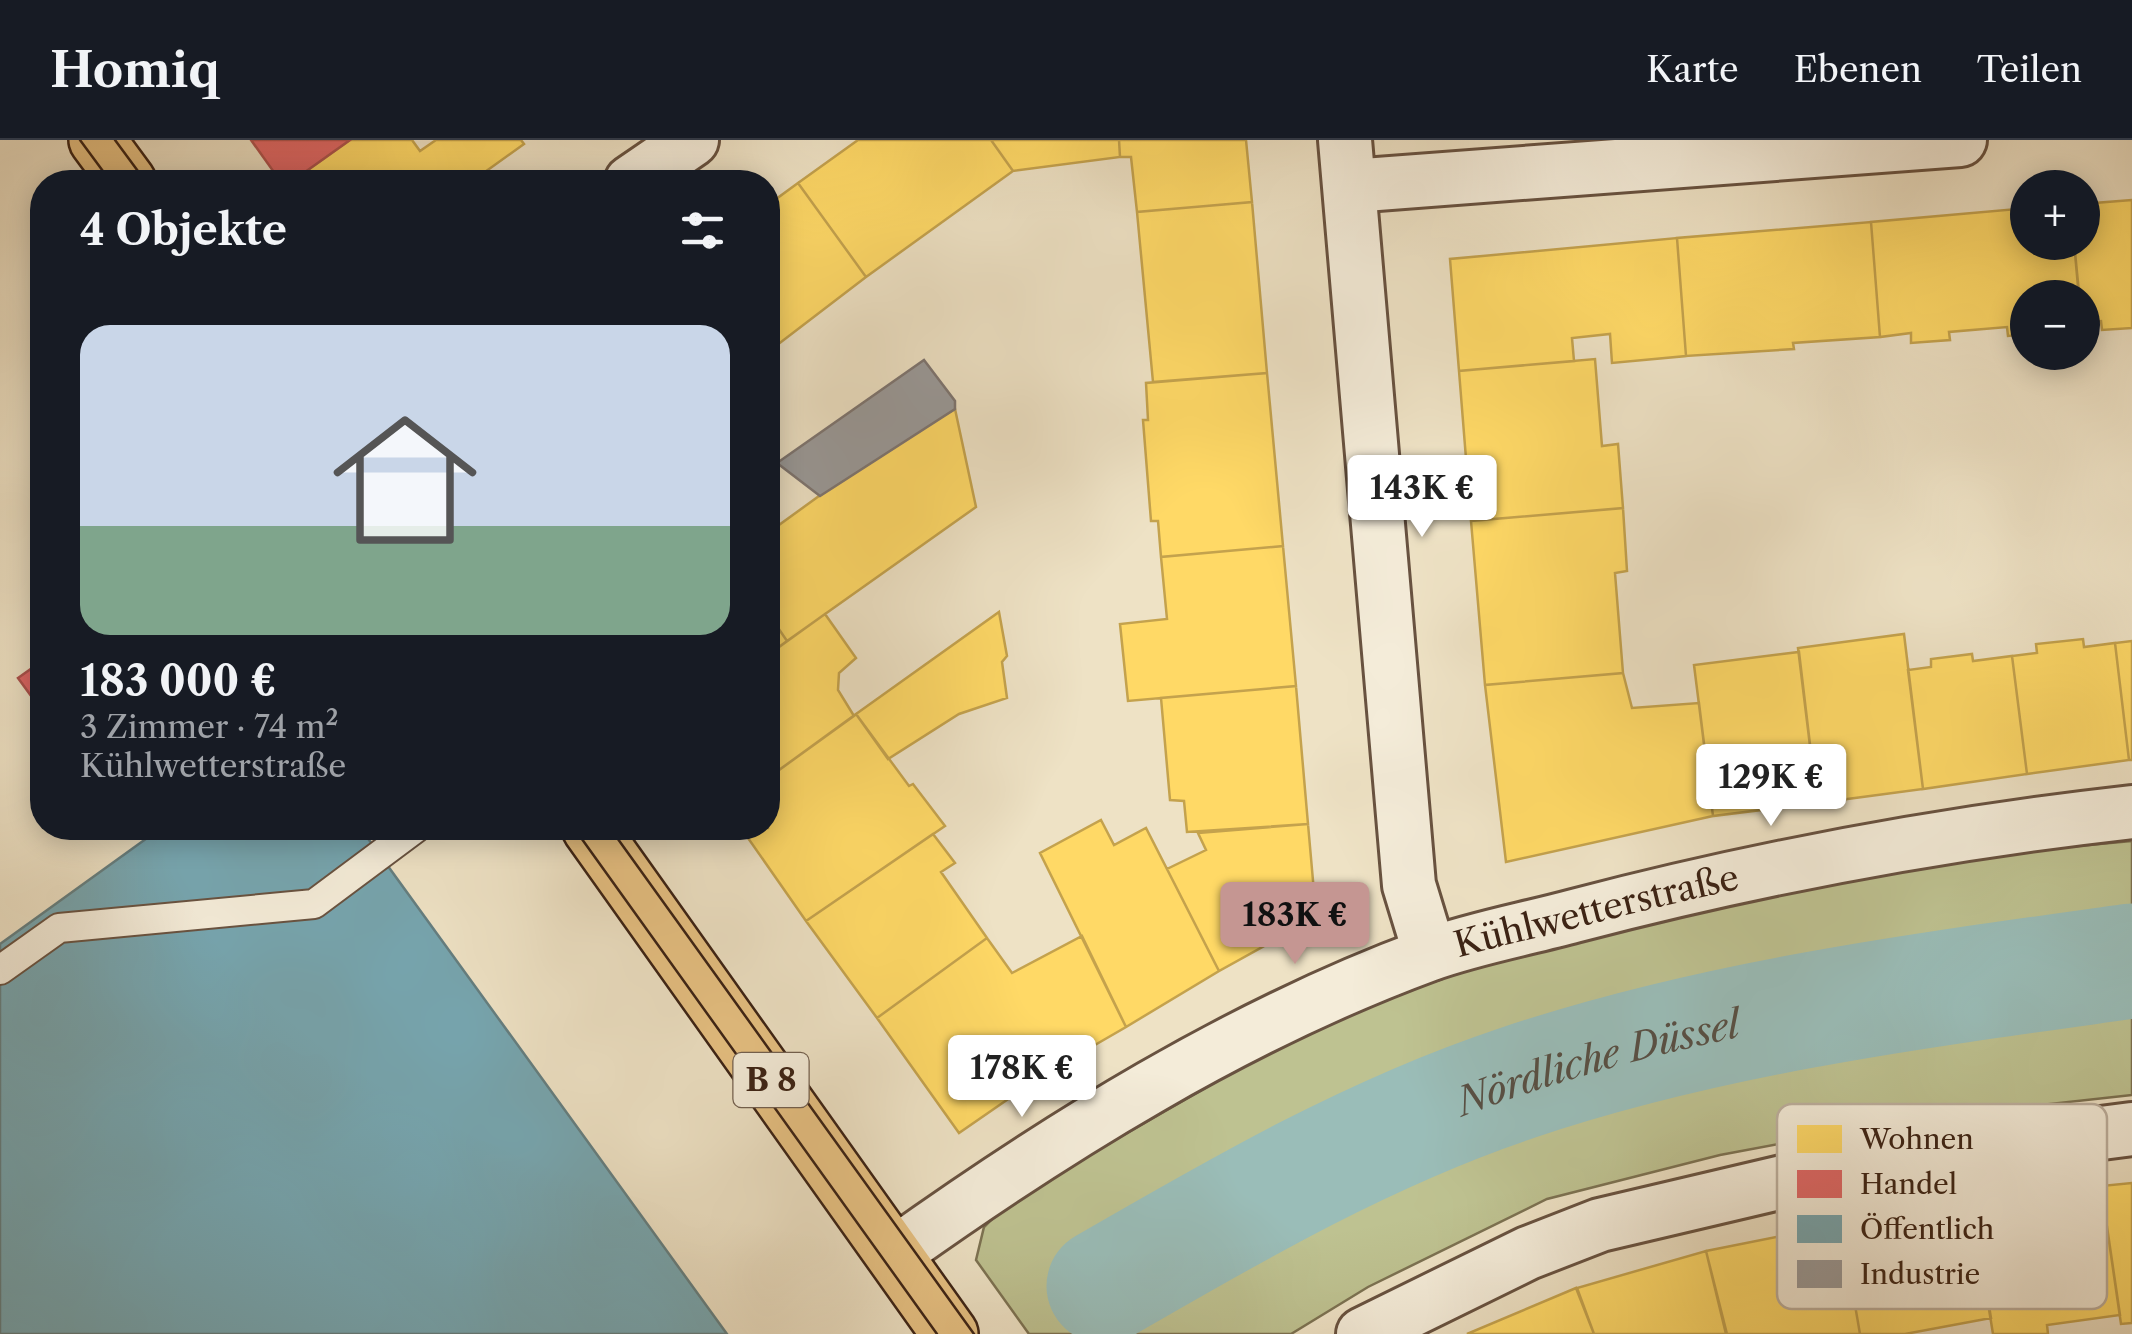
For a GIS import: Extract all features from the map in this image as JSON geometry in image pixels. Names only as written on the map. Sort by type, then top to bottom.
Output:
[{"type":"main road","points":[[97,140],[119,170]]},
{"type":"main road","name":"B 8","points":[[599,840],[950,1334]]},
{"type":"street","points":[[649,170],[692,140]]},
{"type":"street","points":[[1430,954],[1409,886],[1348,163],[1960,140]]},
{"type":"street","name":"Kühlwetterstraße","points":[[894,1254],[1014,1173],[1199,1062],[1316,1003],[1430,954],[1646,897],[1832,858],[2034,822],[2132,812]]},
{"type":"street","points":[[2107,1132],[2132,1129]]},
{"type":"street","points":[[1364,1334],[1528,1254],[1600,1226],[1777,1183]]},
{"type":"lane","points":[[0,970],[59,928],[314,904],[400,840]]},
{"type":"green space","points":[[2132,841],[2132,1095],[2051,1104],[1777,1104],[1777,1144],[1547,1199],[1368,1287],[1291,1334],[1029,1334],[976,1260],[984,1227],[1011,1200],[1233,1072],[1331,1022],[1440,976],[1647,917],[1992,854]]},
{"type":"building: Wohnen","points":[[350,140],[412,140],[420,151],[436,140],[521,140],[524,144],[488,170],[308,170]]},
{"type":"building: Wohnen","points":[[858,140],[991,140],[1013,171],[866,277],[798,183]]},
{"type":"building: Wohnen","points":[[991,140],[1119,140],[1120,157],[1013,171]]},
{"type":"building: Wohnen","points":[[1119,140],[1246,140],[1252,202],[1137,212],[1131,157],[1120,157]]},
{"type":"building: Wohnen","points":[[798,183],[866,277],[780,343],[780,196]]},
{"type":"building: Wohnen","points":[[2132,200],[2132,328],[2102,330],[2100,280],[2078,280],[2076,260],[2100,260],[2100,203]]},
{"type":"building: Wohnen","points":[[1252,202],[1267,373],[1153,382],[1137,212]]},
{"type":"building: Wohnen","points":[[2010,210],[2010,260],[2076,260],[2077,280],[2010,280],[2010,336],[2007,327],[1949,332],[1950,340],[1911,343],[1911,333],[1880,337],[1871,222]]},
{"type":"building: Wohnen","points":[[1871,222],[1880,337],[1793,343],[1794,349],[1686,356],[1677,238]]},
{"type":"building: Wohnen","points":[[1677,238],[1686,356],[1612,363],[1610,334],[1572,338],[1574,361],[1459,371],[1450,259]]},
{"type":"building: Wohnen","points":[[1595,359],[1602,446],[1618,444],[1623,508],[1471,521],[1459,371]]},
{"type":"building: Wohnen","points":[[1267,373],[1283,546],[1161,557],[1158,521],[1151,521],[1143,420],[1148,420],[1146,383]]},
{"type":"building: Wohnen","points":[[955,409],[976,507],[787,641],[780,631],[780,524],[870,459]]},
{"type":"building: Wohnen","points":[[1623,508],[1627,571],[1615,573],[1623,673],[1485,685],[1471,521]]},
{"type":"building: Wohnen","points":[[1283,546],[1296,686],[1128,701],[1120,624],[1167,619],[1161,557]]},
{"type":"building: Wohnen","points":[[999,612],[1007,656],[1002,662],[1007,698],[959,714],[888,759],[856,714]]},
{"type":"building: Wohnen","points":[[825,614],[856,658],[839,673],[838,690],[854,716],[780,769],[780,646]]},
{"type":"building: Wohnen","points":[[1904,634],[1923,789],[1817,803],[1798,648]]},
{"type":"building: Wohnen","points":[[2083,639],[2084,647],[2115,643],[2129,760],[2027,774],[2012,656],[2037,653],[2036,644]]},
{"type":"building: Wohnen","points":[[2132,641],[2132,760],[2129,760],[2115,643]]},
{"type":"building: Wohnen","points":[[1799,652],[1817,803],[1713,816],[1694,665]]},
{"type":"building: Wohnen","points":[[1972,654],[1973,661],[2012,656],[2027,774],[1923,789],[1908,670],[1931,667],[1931,659]]},
{"type":"building: Wohnen","points":[[1623,673],[1632,708],[1699,703],[1713,816],[1506,862],[1485,685]]},
{"type":"building: Wohnen","points":[[1296,686],[1308,824],[1187,832],[1184,801],[1170,800],[1161,698]]},
{"type":"building: Wohnen","points":[[856,714],[909,786],[913,784],[945,826],[806,921],[749,840],[780,840],[780,769]]},
{"type":"building: Wohnen","points":[[1101,820],[1114,845],[1146,828],[1219,971],[1126,1027],[1040,853]]},
{"type":"building: Wohnen","points":[[1308,824],[1317,926],[1268,944],[1219,971],[1167,869],[1206,850],[1198,833]]},
{"type":"building: Wohnen","points":[[933,834],[955,863],[941,872],[987,938],[877,1018],[806,921]]},
{"type":"building: Wohnen","points":[[1082,936],[1126,1027],[1043,1075],[959,1133],[877,1018],[987,938],[1012,973]]},
{"type":"building: Wohnen","points":[[2132,1183],[2132,1323],[2121,1324],[2107,1227],[2107,1185]]},
{"type":"building: Wohnen","points":[[2107,1227],[2120,1315],[2047,1325],[2048,1334],[1993,1334],[1989,1309],[2107,1309]]},
{"type":"building: Wohnen","points":[[1777,1237],[1777,1309],[1856,1309],[1860,1334],[1727,1334],[1706,1251]]},
{"type":"building: Wohnen","points":[[1706,1251],[1726,1334],[1594,1334],[1577,1288]]},
{"type":"building: Wohnen","points":[[1576,1288],[1594,1334],[1467,1334]]},
{"type":"building: Wohnen","points":[[1856,1309],[1990,1309],[1991,1318],[1905,1334],[1860,1334]]},
{"type":"building: Handel","points":[[251,140],[350,140],[308,170],[272,170]]},
{"type":"building: Handel","points":[[30,670],[30,694],[18,678]]},
{"type":"building: Öffentlich","points":[[144,840],[369,840],[727,1334],[0,1334],[0,944]]},
{"type":"building: Industrie","points":[[924,360],[955,401],[955,409],[820,496],[780,465],[780,461]]},
{"type":"waterway","name":"Nördliche Düssel","points":[[1104,1286],[1357,1148],[1517,1083],[1592,1060],[1744,1023],[1899,995],[2132,961]]},
{"type":"tram line","points":[[80,140],[102,170]]},
{"type":"tram line","points":[[115,140],[137,170]]},
{"type":"tram line","points":[[583,840],[937,1334]]},
{"type":"tram line","points":[[619,840],[974,1334]]}]
